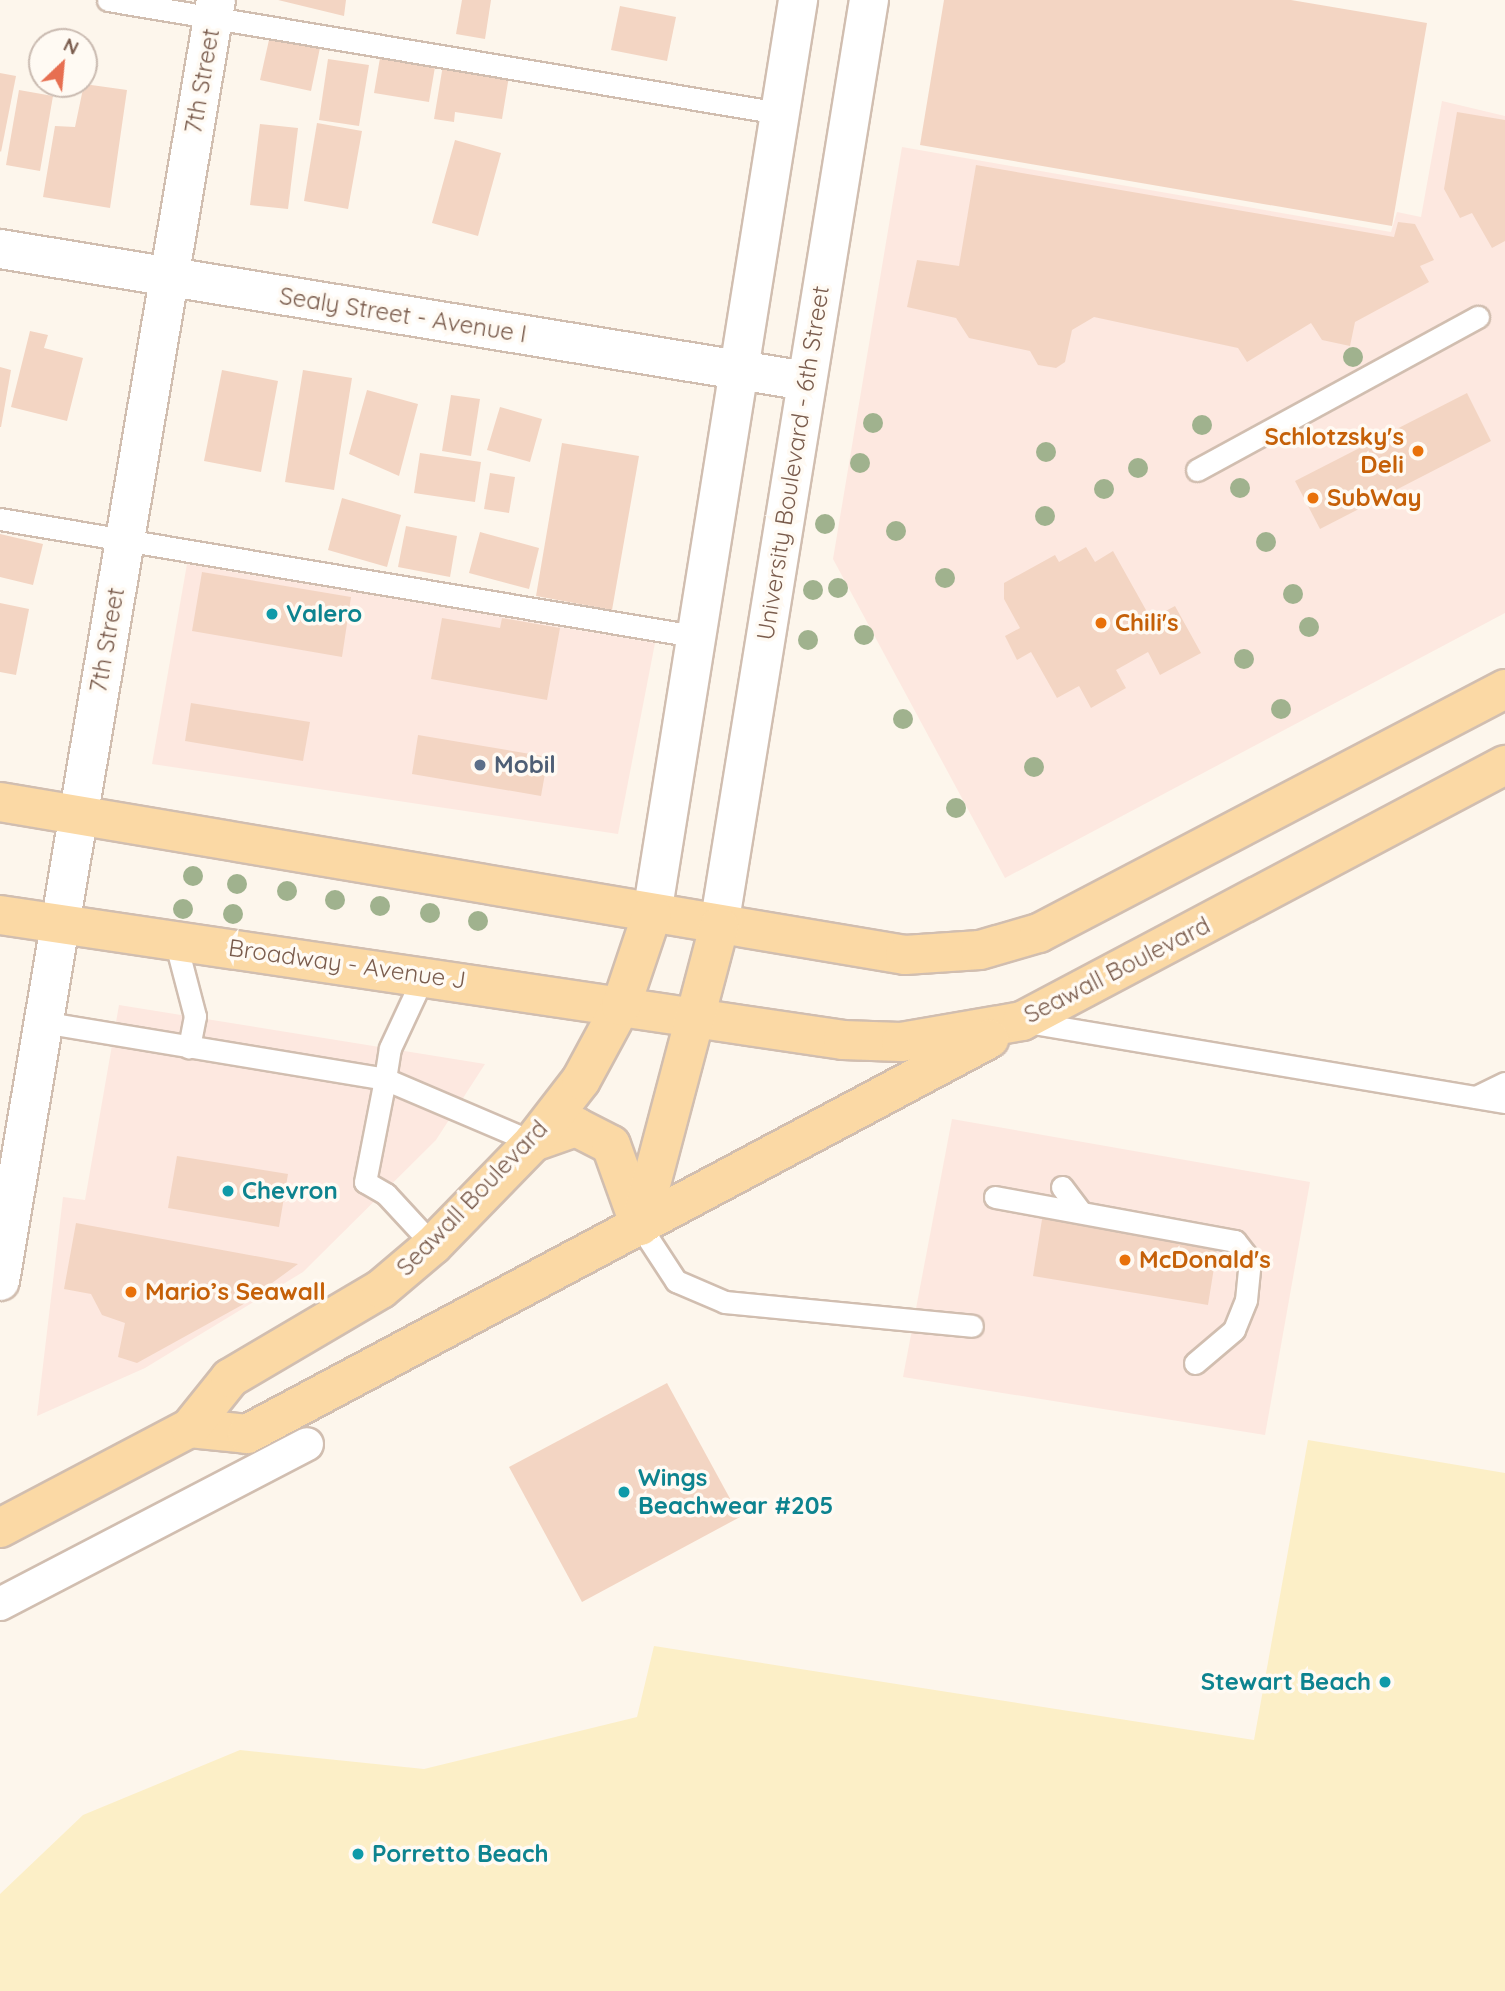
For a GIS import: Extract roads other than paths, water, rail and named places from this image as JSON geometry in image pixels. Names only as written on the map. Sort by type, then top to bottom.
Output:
[{"type":"main road","points":[[0,802],[78,813],[719,926],[905,954],[980,950],[1039,933],[1505,689]]},
{"type":"main road","name":"Seawall Boulevard","points":[[694,1017],[843,1040],[901,1042],[1022,1021],[1505,765]]},
{"type":"main road","name":"Seawall Boulevard","points":[[1,1523],[190,1428],[230,1378],[381,1289],[433,1245],[533,1142],[580,1080],[621,1006],[652,914]]},
{"type":"main road","name":"Broadway - Avenue J","points":[[0,915],[425,974],[694,1017]]},
{"type":"main road","points":[[640,1226],[719,926]]},
{"type":"main road","points":[[190,1428],[247,1434],[1022,1021]]},
{"type":"main road","points":[[533,1142],[576,1127],[611,1145],[640,1226]]},
{"type":"street","points":[[652,914],[694,636],[798,0]]},
{"type":"street","name":"University Boulevard - 6th Street","points":[[719,926],[869,0]]},
{"type":"street","name":"7th Street","points":[[0,1281],[6,1201],[42,1022],[214,9]]},
{"type":"street","name":"Sealy Street - Avenue I","points":[[0,249],[806,381]]},
{"type":"street","points":[[0,1604],[307,1444]]},
{"type":"lane","points":[[108,0],[214,9],[779,113]]},
{"type":"lane","points":[[1197,470],[1478,317]]},
{"type":"lane","points":[[0,519],[694,636]]},
{"type":"lane","points":[[175,940],[195,1016],[189,1047]]},
{"type":"lane","points":[[425,974],[390,1048],[365,1182],[386,1194],[433,1245]]},
{"type":"lane","points":[[1022,1021],[1505,1102]]},
{"type":"lane","points":[[42,1022],[385,1079],[533,1142]]},
{"type":"lane","points":[[1476,1097],[1505,1083]]},
{"type":"lane","points":[[1062,1187],[1080,1211]]},
{"type":"lane","points":[[995,1197],[1219,1234],[1245,1252],[1250,1260],[1246,1300],[1234,1330],[1195,1363]]},
{"type":"lane","points":[[640,1226],[676,1281],[725,1302],[972,1326]]},
{"type":"place","name":"Schlotzsky's Deli","points":[[1418,451]]},
{"type":"place","name":"SubWay","points":[[1313,498]]},
{"type":"place","name":"Valero","points":[[272,614]]},
{"type":"place","name":"Chili's","points":[[1101,623]]},
{"type":"place","name":"Mobil","points":[[480,765]]},
{"type":"place","name":"Chevron","points":[[228,1191]]},
{"type":"place","name":"McDonald's","points":[[1125,1260]]},
{"type":"place","name":"Mario’s Seawall","points":[[131,1292]]},
{"type":"place","name":"Wings Beachwear #205","points":[[624,1492]]},
{"type":"place","name":"Stewart Beach","points":[[1385,1682]]},
{"type":"place","name":"Porretto Beach","points":[[358,1854]]}]
